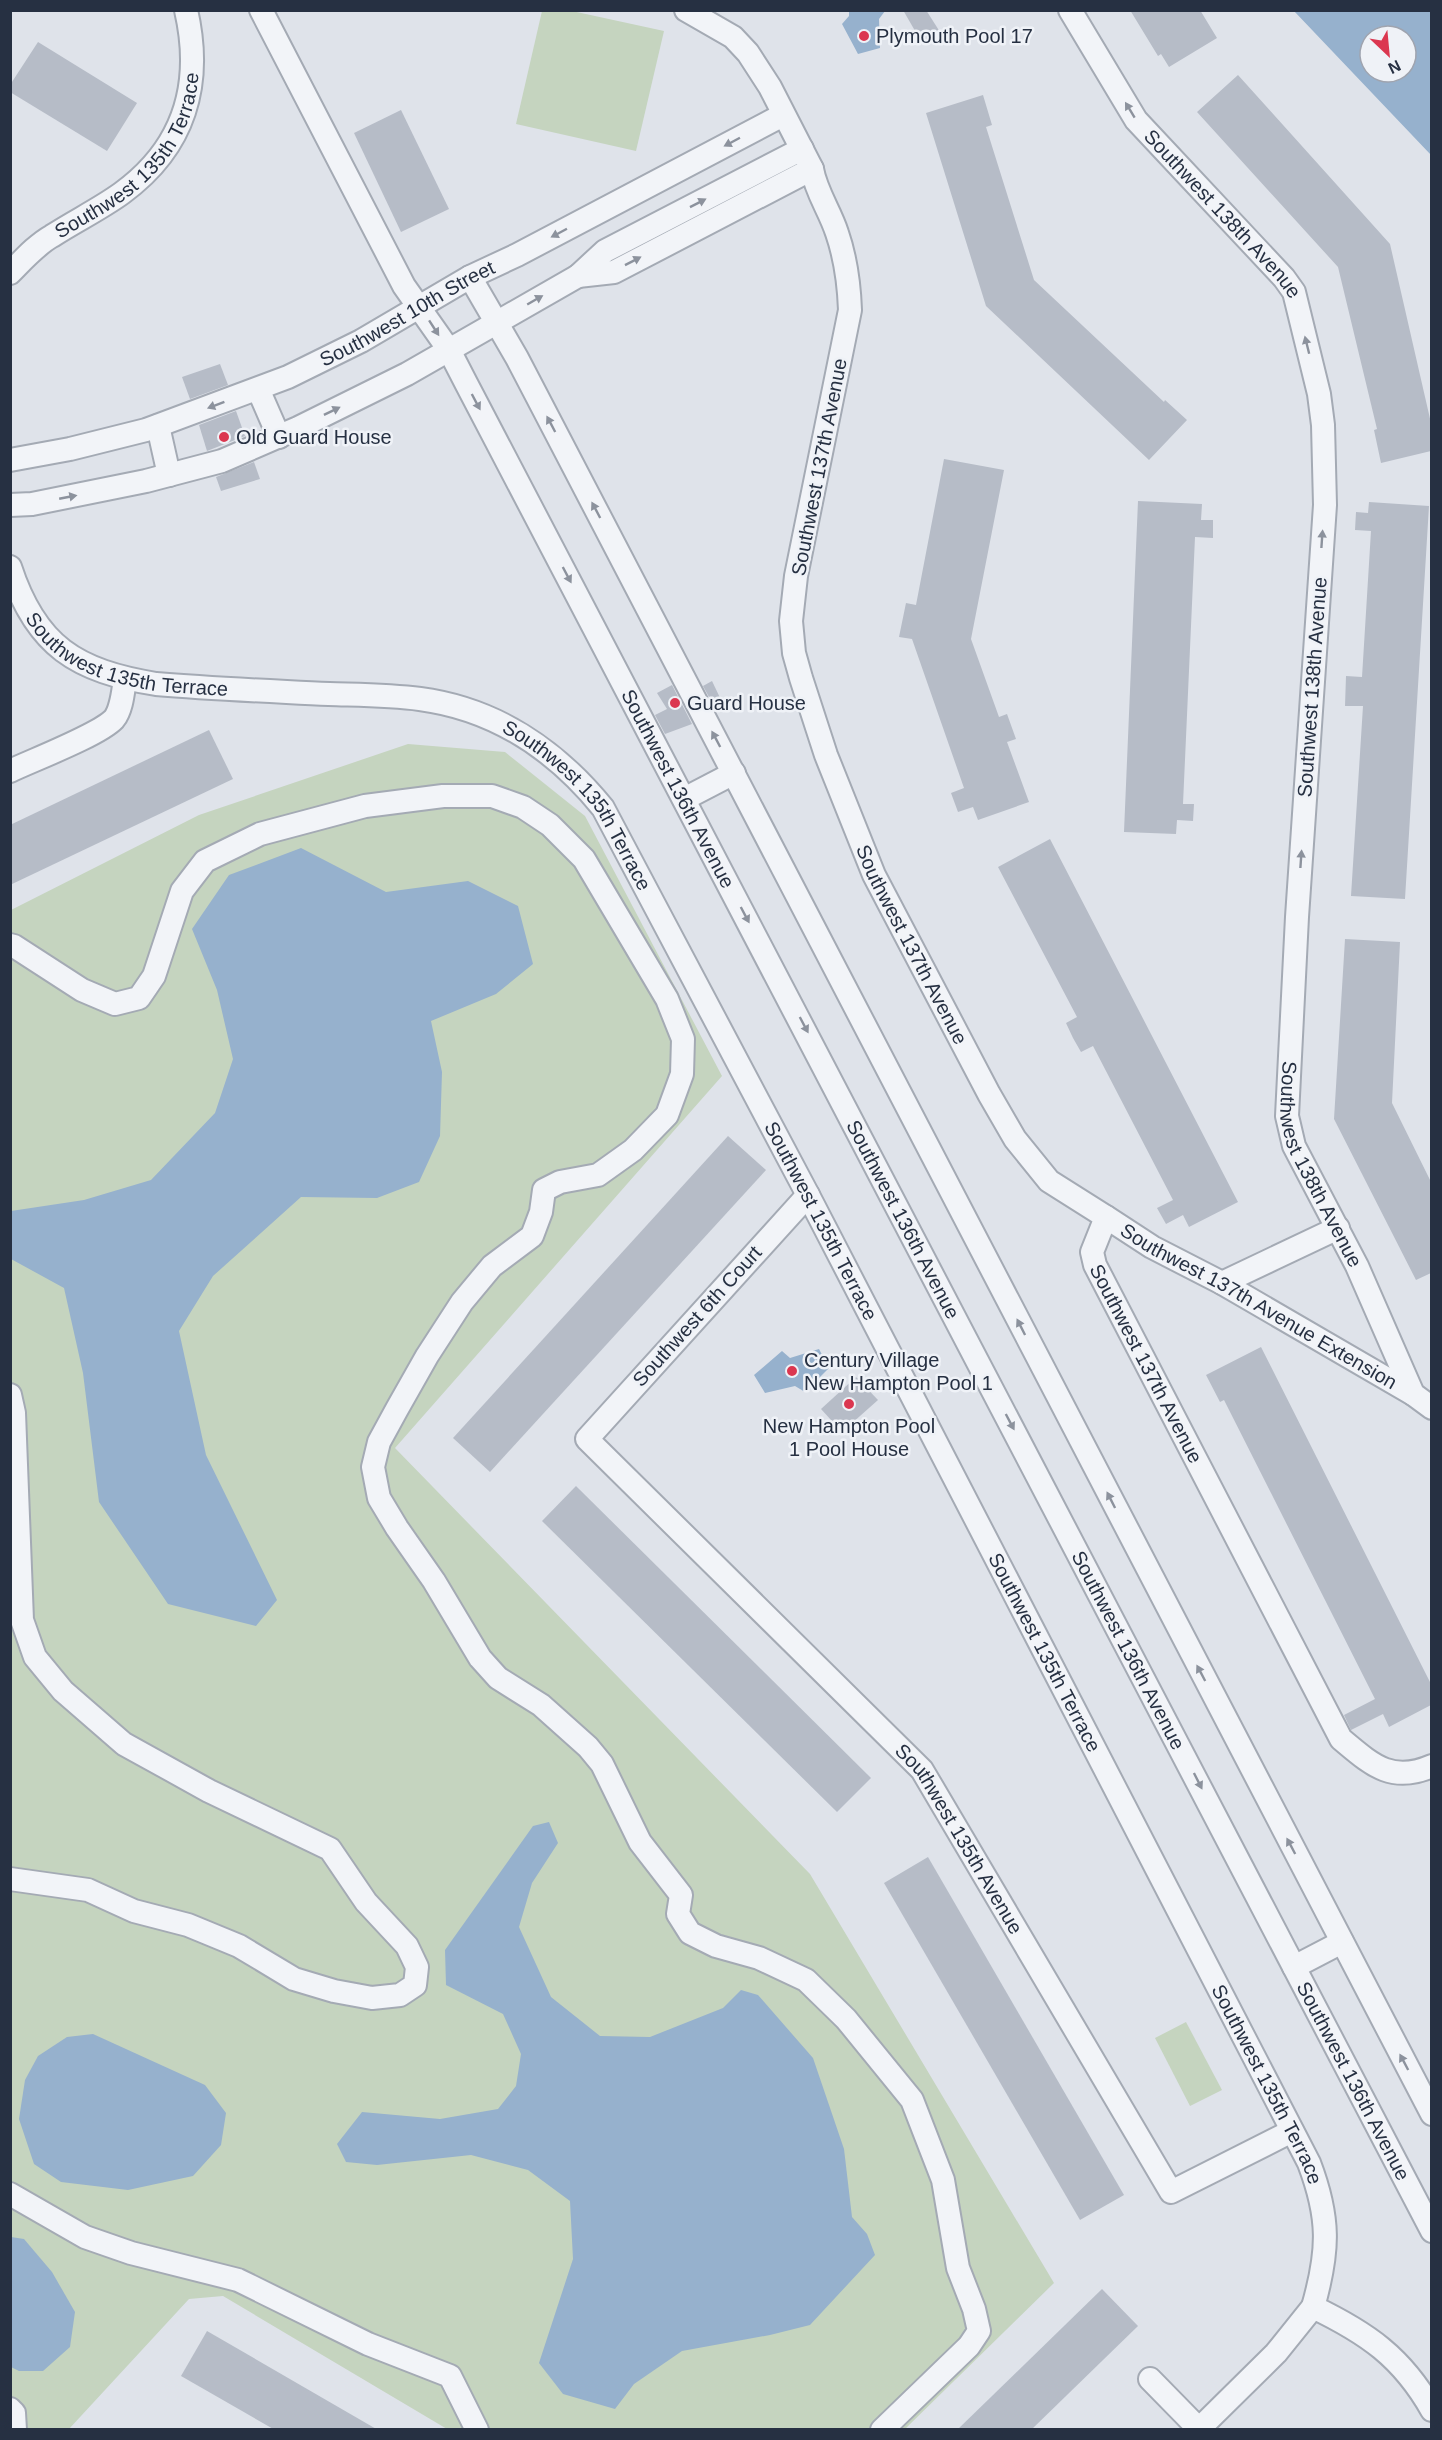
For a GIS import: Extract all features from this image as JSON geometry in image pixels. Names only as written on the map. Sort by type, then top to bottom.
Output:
[{"type":"street","name":"Southwest 135th Terrace","points":[[10,273],[50,237],[122,194],[142,177],[167,150],[181,120],[191,86],[192,43],[186,10]]},
{"type":"street","name":"Southwest 136th Avenue","points":[[261,10],[404,286],[448,350],[1431,2231]]},
{"type":"street","name":"Southwest 137th Avenue","points":[[686,10],[739,42],[770,87],[807,159],[814,183],[837,232],[848,272],[850,310],[796,576],[791,621],[794,653],[826,755],[874,875],[989,1094],[1020,1146],[1049,1181],[1106,1217],[1092,1252],[1095,1265],[1341,1739],[1381,1770],[1399,1774],[1428,1768]]},
{"type":"street","name":"Southwest 138th Avenue","points":[[1070,10],[1136,120],[1284,278],[1294,292],[1319,394],[1323,425],[1324,505],[1297,917],[1287,1116],[1293,1146],[1357,1266],[1413,1394],[1431,1408]]},
{"type":"street","name":"Southwest 10th Street","points":[[10,460],[70,449],[158,426],[288,377],[361,341],[470,277],[517,255],[783,115]]},
{"type":"street","points":[[10,504],[32,504],[170,476],[222,461],[407,374],[578,276],[605,251],[661,222],[807,159]]},
{"type":"street","points":[[578,276],[614,272],[807,159]]},
{"type":"street","points":[[643,189],[661,222]]},
{"type":"street","points":[[470,277],[517,358],[1342,1942],[1429,2099]]},
{"type":"street","points":[[258,389],[279,436]]},
{"type":"street","points":[[158,426],[170,476]]},
{"type":"street","name":"Southwest 135th Terrace","points":[[10,567],[28,608],[49,639],[85,666],[125,679],[177,686],[420,699],[442,703],[494,720],[538,745],[583,783],[603,808],[808,1195],[1309,2163],[1324,2211],[1326,2234],[1324,2269],[1313,2307]]},
{"type":"street","points":[[10,771],[96,731],[115,718],[125,679]]},
{"type":"street","points":[[684,799],[734,773]]},
{"type":"street","points":[[10,945],[82,990],[115,1004],[139,998],[154,976],[183,891],[205,861],[260,834],[365,806],[443,796],[492,796],[523,807],[549,825],[584,860],[667,999],[682,1039],[682,1074],[667,1115],[633,1150],[598,1175],[560,1182],[544,1190],[541,1212],[532,1236],[492,1266],[462,1302],[427,1356],[379,1442],[373,1467],[379,1498],[396,1528],[434,1581],[480,1658],[498,1678],[541,1705],[588,1747],[602,1764],[640,1842],[681,1895],[678,1914],[690,1933],[716,1946],[759,1958],[806,1980],[846,2019],[912,2100],[943,2180],[958,2268],[974,2309],[979,2331],[969,2346],[882,2430]]},
{"type":"street","name":"Southwest 6th Court","points":[[587,1439],[808,1195]]},
{"type":"street","name":"Southwest 137th Avenue Extension","points":[[1106,1217],[1152,1247],[1222,1283],[1413,1394]]},
{"type":"street","points":[[1222,1283],[1338,1228]]},
{"type":"street","points":[[10,1395],[14,1413],[22,1620],[35,1657],[63,1691],[124,1744],[209,1791],[330,1849],[366,1902],[407,1946],[417,1967],[415,1985],[400,1995],[372,1998],[334,1991],[294,1979],[239,1946],[188,1925],[134,1911],[88,1890],[10,1879]]},
{"type":"street","name":"Southwest 135th Avenue","points":[[587,1439],[922,1770],[1171,2192],[1292,2131]]},
{"type":"street","points":[[1294,1967],[1342,1942]]},
{"type":"street","points":[[10,2194],[86,2237],[131,2253],[238,2280],[368,2344],[450,2376],[477,2430]]},
{"type":"street","points":[[1150,2379],[1199,2429],[1276,2353],[1313,2307],[1351,2326],[1384,2349],[1418,2386],[1431,2410]]},
{"type":"street","points":[[10,2409],[14,2413],[15,2430]]},
{"type":"green space","points":[[542,11],[572,11],[664,31],[636,151],[516,124]]},
{"type":"green space","points":[[408,744],[505,752],[585,816],[722,1076],[395,1448],[810,1874],[1054,2283],[905,2429],[447,2429],[223,2296],[189,2299],[69,2429],[11,2430],[11,910],[199,815]]},
{"type":"green space","points":[[1186,2022],[1222,2090],[1190,2106],[1155,2038]]},
{"type":"water","name":"Plymouth Pool 17","points":[[849,11],[885,11],[879,19],[880,48],[858,54],[842,24],[849,16]]},
{"type":"water","points":[[1294,11],[1431,11],[1431,155],[1363,84],[1418,84],[1418,24],[1358,24],[1358,78]]},
{"type":"water","points":[[301,848],[386,892],[468,881],[518,906],[533,964],[496,994],[431,1021],[442,1072],[440,1136],[419,1182],[377,1198],[301,1197],[213,1276],[179,1331],[206,1455],[277,1600],[256,1626],[168,1604],[99,1502],[83,1373],[64,1288],[11,1259],[11,1211],[84,1200],[151,1180],[215,1113],[233,1059],[217,990],[192,929],[229,875]]},
{"type":"water","name":"Century Village New Hampton Pool 1","points":[[819,1349],[829,1368],[805,1392],[795,1386],[765,1393],[754,1375],[782,1351],[790,1358]]},
{"type":"water","points":[[549,1822],[558,1843],[532,1883],[519,1927],[551,1997],[600,2036],[650,2037],[723,2008],[741,1990],[758,1995],[813,2058],[844,2149],[852,2217],[867,2234],[875,2255],[810,2325],[770,2335],[682,2351],[634,2384],[615,2409],[563,2394],[539,2363],[573,2259],[570,2201],[528,2170],[471,2155],[377,2165],[346,2162],[337,2144],[362,2112],[440,2119],[498,2109],[516,2086],[521,2054],[503,2014],[446,1985],[445,1950],[533,1826]]},
{"type":"water","points":[[93,2034],[205,2085],[226,2113],[221,2145],[193,2176],[128,2190],[61,2182],[34,2164],[19,2119],[25,2080],[38,2056],[67,2037]]},
{"type":"water","points":[[11,2237],[24,2239],[52,2272],[75,2312],[70,2347],[43,2371],[19,2371],[11,2367]]},
{"type":"building","points":[[903,10],[926,10],[940,32],[922,43]]},
{"type":"building","points":[[1130,10],[1200,10],[1217,38],[1169,67],[1161,54],[1158,56]]},
{"type":"building","points":[[38,42],[137,103],[107,151],[10,92],[10,85]]},
{"type":"building","points":[[1238,75],[1390,244],[1431,423],[1431,451],[1381,463],[1374,430],[1377,429],[1338,267],[1197,112]]},
{"type":"building","points":[[983,95],[992,125],[986,127],[1034,280],[1164,402],[1165,400],[1187,420],[1149,460],[986,306],[926,113]]},
{"type":"building","points":[[401,110],[449,209],[401,232],[354,133]]},
{"type":"building","points":[[220,364],[228,385],[190,399],[182,377]]},
{"type":"building","points":[[236,411],[245,436],[207,451],[199,425]]},
{"type":"building","points":[[944,459],[1004,470],[971,639],[999,717],[1007,714],[1016,739],[1007,742],[1029,802],[978,820],[973,807],[958,812],[951,793],[964,788],[912,639],[899,637],[906,603],[916,605]]},
{"type":"building","points":[[254,462],[260,479],[221,491],[216,477]]},
{"type":"building","points":[[1138,501],[1202,504],[1201,520],[1213,520],[1213,538],[1195,537],[1183,804],[1194,804],[1193,821],[1177,820],[1176,834],[1124,832]]},
{"type":"building","points":[[1369,502],[1429,506],[1405,899],[1351,896],[1363,706],[1345,706],[1346,676],[1362,677],[1371,531],[1355,530],[1356,512],[1368,513]]},
{"type":"building","points":[[712,681],[723,704],[715,708],[703,686]]},
{"type":"building","name":"Guard House","points":[[672,685],[692,724],[665,734],[655,715],[667,709],[657,693]]},
{"type":"building","points":[[209,730],[233,779],[10,885],[10,825]]},
{"type":"building","points":[[1050,839],[1238,1202],[1189,1227],[1183,1215],[1166,1224],[1157,1208],[1173,1200],[1093,1046],[1081,1052],[1073,1038],[1066,1023],[1077,1017],[998,867]]},
{"type":"building","points":[[1345,939],[1400,942],[1392,1103],[1431,1182],[1431,1273],[1416,1280],[1334,1119]]},
{"type":"building","points":[[728,1136],[766,1170],[490,1472],[453,1438]]},
{"type":"building","points":[[1261,1347],[1431,1684],[1431,1705],[1389,1727],[1383,1714],[1351,1730],[1344,1715],[1375,1699],[1224,1400],[1220,1402],[1206,1375]]},
{"type":"building","name":"New Hampton Pool 1 Pool House","points":[[856,1377],[878,1400],[842,1432],[821,1409]]},
{"type":"building","points":[[576,1486],[871,1778],[837,1812],[542,1521]]},
{"type":"building","points":[[928,1857],[1124,2195],[1080,2220],[884,1883]]},
{"type":"building","points":[[1102,2289],[1138,2326],[1031,2430],[957,2430]]},
{"type":"building","points":[[207,2331],[378,2430],[275,2430],[181,2376]]},
{"type":"place","name":"Plymouth Pool 17","points":[[864,36]]},
{"type":"place","name":"Old Guard House","points":[[224,437]]},
{"type":"place","name":"Guard House","points":[[675,703]]},
{"type":"place","name":"Century Village New Hampton Pool 1","points":[[792,1371]]},
{"type":"place","name":"New Hampton Pool 1 Pool House","points":[[849,1404]]}]
